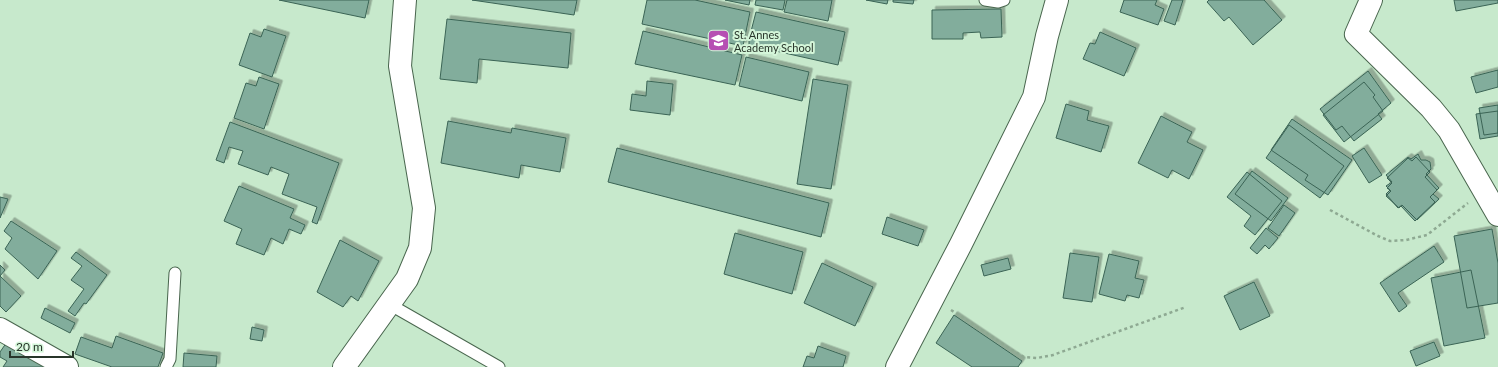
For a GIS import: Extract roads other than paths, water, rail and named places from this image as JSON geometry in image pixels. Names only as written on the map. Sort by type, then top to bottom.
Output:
[{"type":"street","points":[[344,367],[407,279],[420,248],[424,208],[400,66],[405,0]]},
{"type":"street","points":[[897,367],[933,299],[1034,97],[1047,36],[1057,0]]},
{"type":"street","points":[[1372,0],[1356,34],[1431,108],[1449,130],[1498,215]]},
{"type":"street","points":[[0,329],[67,367]]},
{"type":"lane","points":[[985,0],[998,2],[1004,0]]},
{"type":"lane","points":[[166,367],[170,359],[175,273]]},
{"type":"lane","points":[[389,304],[498,367]]},
{"type":"place","name":"St. Annes Academy School","points":[[718,41]]}]
